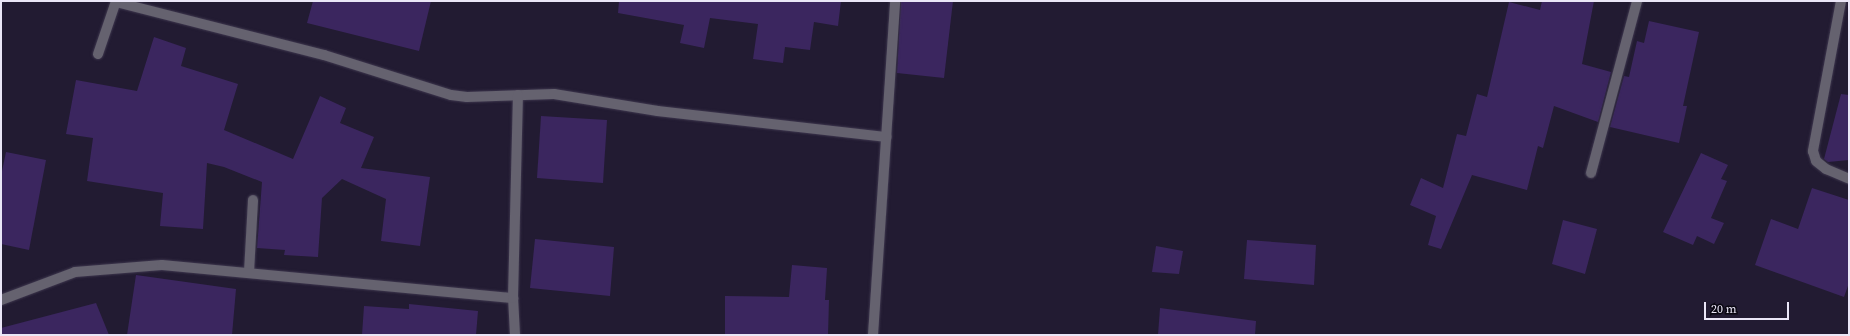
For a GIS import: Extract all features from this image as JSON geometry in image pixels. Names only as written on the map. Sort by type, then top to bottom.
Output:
[{"type":"street","points":[[98,54],[116,1],[324,54],[451,95],[467,97],[518,95],[568,96],[658,111],[887,137]]},
{"type":"street","points":[[873,335],[895,1]]},
{"type":"street","points":[[1592,173],[1637,1]]},
{"type":"street","points":[[1841,1],[1813,151],[1816,161],[1826,169],[1849,179]]},
{"type":"street","points":[[515,335],[513,298],[518,95]]},
{"type":"street","points":[[249,272],[253,200]]},
{"type":"street","points":[[1,300],[75,272],[118,267],[162,265],[513,298]]},
{"type":"building","points":[[313,1],[431,1],[419,51],[307,23]]},
{"type":"building","points":[[619,1],[841,1],[838,26],[814,22],[810,50],[785,47],[783,63],[753,59],[758,24],[710,18],[704,48],[680,43],[684,25],[618,13]]},
{"type":"building","points":[[901,1],[953,1],[944,78],[897,73]]},
{"type":"building","points":[[1542,1],[1594,1],[1582,64],[1611,72],[1598,122],[1554,106],[1543,148],[1538,146],[1527,190],[1472,175],[1441,249],[1428,245],[1436,216],[1410,205],[1421,178],[1443,188],[1457,134],[1466,136],[1477,94],[1487,97],[1509,2],[1540,10]]},
{"type":"building","points":[[1649,21],[1699,32],[1683,106],[1687,106],[1679,143],[1610,127],[1624,76],[1629,77],[1637,41],[1644,43]]},
{"type":"building","points":[[154,37],[186,48],[181,66],[238,84],[224,130],[293,159],[320,96],[346,108],[340,123],[374,137],[361,168],[430,177],[420,246],[381,241],[386,199],[342,179],[322,198],[318,257],[284,255],[285,250],[257,248],[262,182],[224,167],[207,163],[203,229],[160,226],[163,193],[87,181],[93,138],[66,134],[76,80],[137,91]]},
{"type":"building","points":[[1841,94],[1849,95],[1849,160],[1828,162],[1824,159]]},
{"type":"building","points":[[541,116],[607,120],[603,183],[537,178]]},
{"type":"building","points":[[6,152],[46,160],[29,250],[1,244],[1,176]]},
{"type":"building","points":[[1701,153],[1728,165],[1721,179],[1727,181],[1711,218],[1724,223],[1714,244],[1697,236],[1693,245],[1663,232]]},
{"type":"building","points":[[1812,188],[1849,200],[1849,283],[1844,297],[1755,265],[1771,219],[1798,229]]},
{"type":"building","points":[[1563,220],[1597,229],[1585,274],[1552,264]]},
{"type":"building","points":[[535,239],[614,247],[610,296],[530,288]]},
{"type":"building","points":[[1247,240],[1316,245],[1314,285],[1244,279]]},
{"type":"building","points":[[1156,246],[1183,251],[1179,274],[1152,272]]},
{"type":"building","points":[[792,265],[827,268],[825,300],[829,300],[828,335],[725,335],[725,296],[789,297]]},
{"type":"building","points":[[136,275],[236,289],[232,335],[127,335]]},
{"type":"building","points":[[96,303],[109,335],[1,335],[1,328]]},
{"type":"building","points":[[409,304],[478,311],[476,335],[362,335],[364,306],[409,309]]},
{"type":"building","points":[[1160,308],[1256,321],[1255,335],[1158,335]]}]
